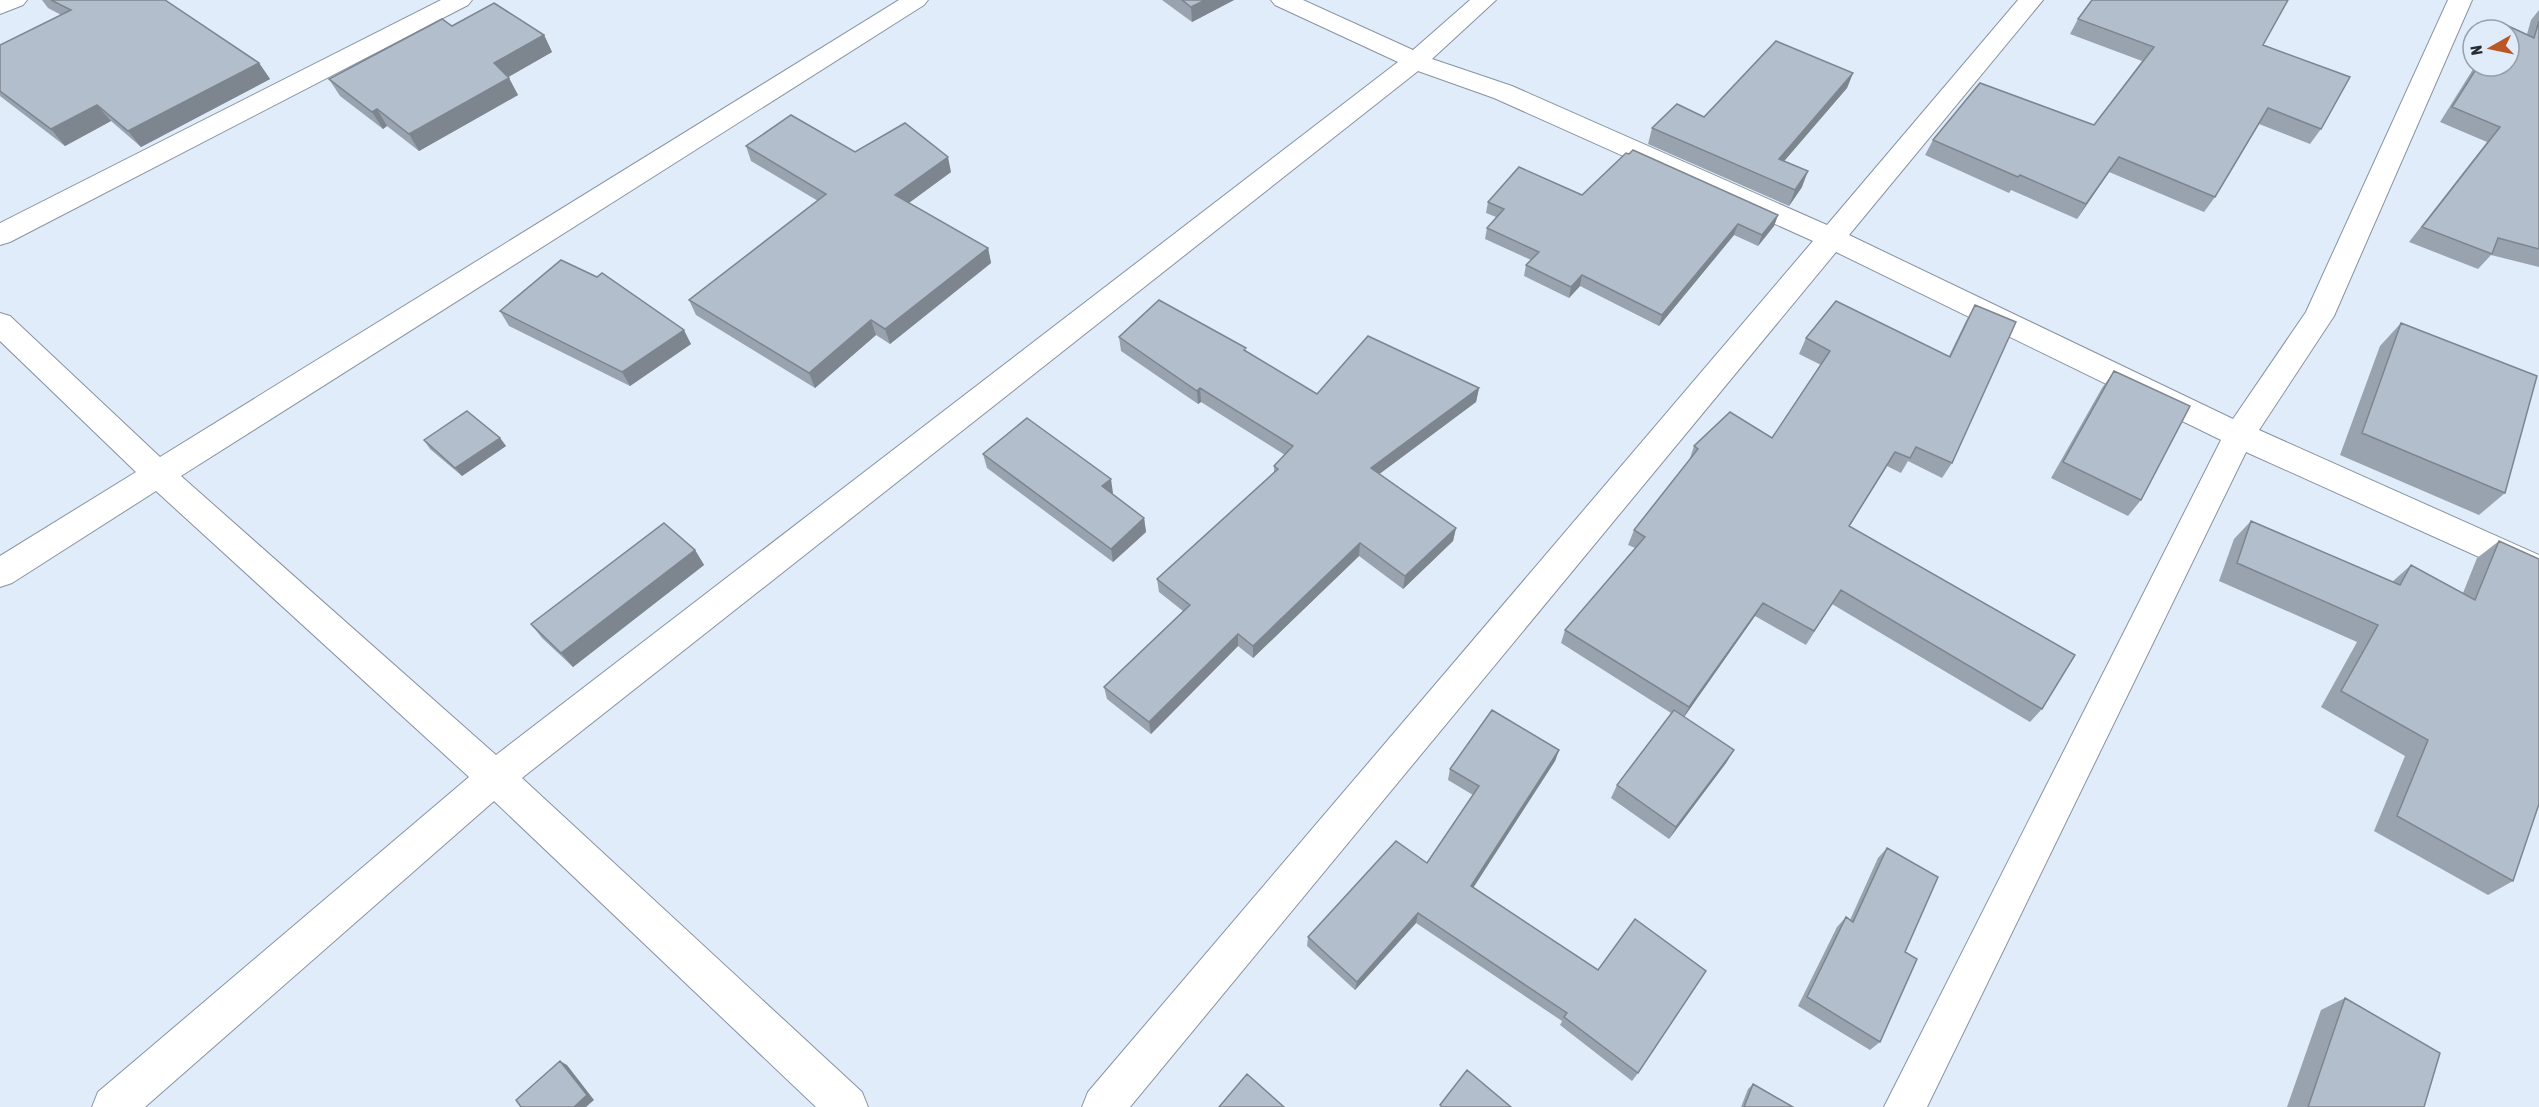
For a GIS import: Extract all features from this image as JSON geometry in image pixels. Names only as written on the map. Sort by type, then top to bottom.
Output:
[{"type":"street","points":[[0,7],[15,0]]},
{"type":"street","points":[[0,235],[460,0]]},
{"type":"street","points":[[0,573],[916,0]]},
{"type":"street","points":[[1283,0],[1416,60],[1503,92],[1833,239],[2239,435],[2539,570]]},
{"type":"street","points":[[113,1107],[495,777],[1416,60],[1484,0]]},
{"type":"street","points":[[1103,1107],[1833,239],[2031,0]]},
{"type":"street","points":[[1905,1107],[2239,435],[2319,316],[2460,0]]},
{"type":"street","points":[[0,324],[158,474],[495,777],[847,1107]]},
{"type":"building","points":[[51,0],[165,0],[259,63],[128,131],[97,105],[51,129],[0,91],[0,45],[71,10]]},
{"type":"building","points":[[1182,0],[1205,0],[1191,7]]},
{"type":"building","points":[[2092,0],[2288,0],[2263,45],[2350,77],[2321,129],[2268,108],[2215,197],[2119,157],[2086,204],[1933,140],[1980,83],[2094,125],[2154,47],[2078,19]]},
{"type":"building","points":[[494,3],[544,35],[494,63],[509,78],[409,134],[377,109],[372,112],[329,79],[442,19],[452,26]]},
{"type":"building","points":[[2539,21],[2539,249],[2498,238],[2492,254],[2422,227],[2500,127],[2452,107],[2470,78],[2521,78],[2521,32],[2534,38]]},
{"type":"building","points":[[1776,41],[1853,73],[1779,159],[1808,171],[1795,190],[1652,128],[1677,104],[1704,117]]},
{"type":"building","points":[[791,115],[855,152],[905,123],[948,157],[895,195],[988,248],[885,329],[871,320],[809,373],[689,300],[826,194],[746,146]]},
{"type":"building","points":[[1633,150],[1778,215],[1762,235],[1738,224],[1662,315],[1582,275],[1571,287],[1526,265],[1539,252],[1487,228],[1504,209],[1488,202],[1519,167],[1582,195],[1626,153],[1629,154]]},
{"type":"building","points":[[561,260],[597,277],[602,273],[684,330],[622,372],[500,311]]},
{"type":"building","points":[[1159,300],[1246,348],[1244,350],[1317,394],[1368,336],[1479,388],[1371,468],[1456,528],[1405,576],[1360,543],[1253,646],[1238,634],[1149,722],[1104,687],[1190,605],[1157,579],[1278,469],[1274,466],[1293,446],[1200,388],[1197,391],[1119,337]]},
{"type":"building","points":[[1836,301],[1950,357],[1975,305],[2016,322],[1952,463],[1916,447],[1910,458],[1895,452],[1849,526],[2075,655],[2042,709],[1841,590],[1814,631],[1763,603],[1689,707],[1565,630],[1645,537],[1634,530],[1698,449],[1694,446],[1730,412],[1772,438],[1830,351],[1806,338]]},
{"type":"building","points":[[2401,323],[2537,376],[2505,493],[2362,433]]},
{"type":"building","points":[[2114,371],[2190,406],[2141,500],[2063,462]]},
{"type":"building","points":[[467,411],[500,438],[455,468],[424,440]]},
{"type":"building","points":[[1027,418],[1111,479],[1102,486],[1144,518],[1111,549],[983,454]]},
{"type":"building","points":[[2251,521],[2400,585],[2411,565],[2475,600],[2499,541],[2539,559],[2539,804],[2513,881],[2397,816],[2428,740],[2341,691],[2378,625],[2237,563]]},
{"type":"building","points":[[664,523],[695,550],[561,653],[531,624]]},
{"type":"building","points":[[1492,710],[1559,750],[1471,886],[1598,970],[1635,919],[1706,971],[1638,1073],[1564,1017],[1567,1013],[1418,913],[1357,982],[1308,937],[1396,841],[1427,863],[1479,786],[1450,769]]},
{"type":"building","points":[[1674,710],[1734,750],[1676,827],[1617,785]]},
{"type":"building","points":[[1887,848],[1938,877],[1905,952],[1917,959],[1880,1042],[1807,997],[1846,917],[1853,922]]},
{"type":"building","points":[[2345,998],[2440,1053],[2424,1107],[2308,1107]]},
{"type":"building","points":[[560,1061],[587,1095],[574,1107],[521,1107],[516,1100]]},
{"type":"building","points":[[1467,1070],[1511,1107],[1442,1107],[1440,1105]]},
{"type":"building","points":[[1247,1074],[1284,1107],[1219,1107]]},
{"type":"building","points":[[1753,1084],[1793,1107],[1744,1107]]}]
